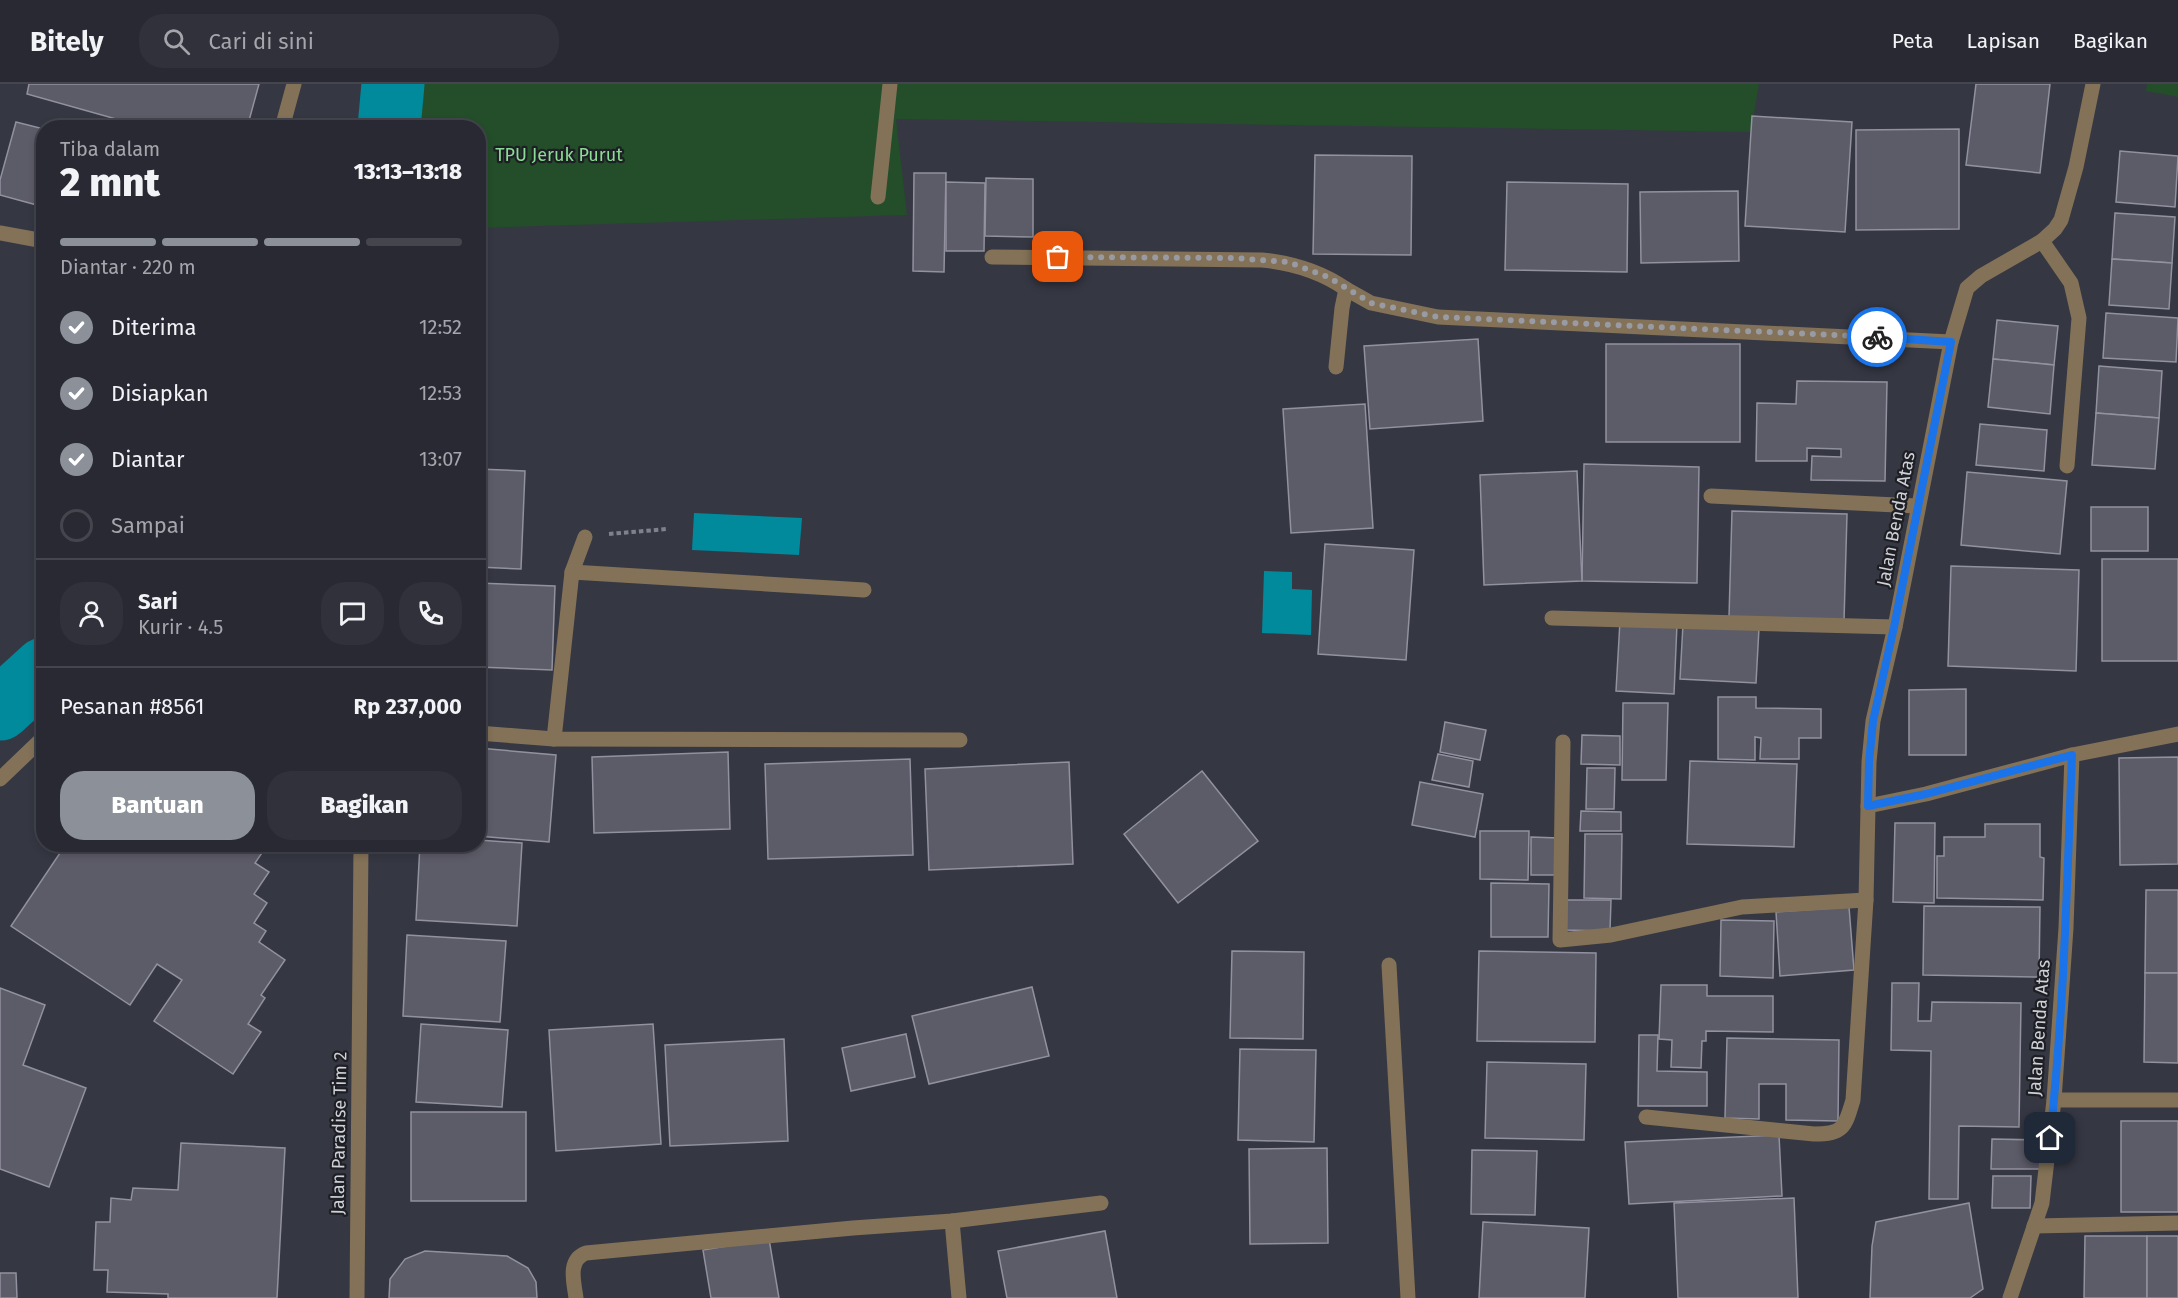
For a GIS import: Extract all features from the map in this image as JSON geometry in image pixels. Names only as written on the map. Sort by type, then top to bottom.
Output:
[{"type":"street","points":[[284,120],[294,84]]},
{"type":"street","points":[[878,197],[890,84]]},
{"type":"street","name":"Jalan Benda Atas","points":[[1646,1117],[1814,1134],[1831,1134],[1840,1131],[1846,1122],[1853,1100],[1866,900],[1869,762],[1873,721],[1951,342],[1967,288],[1980,276],[2042,241],[2055,229],[2066,209],[2093,84]]},
{"type":"street","points":[[0,233],[36,240]]},
{"type":"street","points":[[2042,241],[2071,283],[2079,318],[2067,466]]},
{"type":"street","points":[[992,257],[1233,258],[1288,262],[1328,277],[1371,303],[1438,317],[1951,342]]},
{"type":"street","points":[[1336,367],[1346,289]]},
{"type":"street","points":[[1711,496],[1917,506]]},
{"type":"street","points":[[554,739],[572,572],[585,537]]},
{"type":"street","points":[[572,572],[864,590]]},
{"type":"street","points":[[1552,618],[1894,627]]},
{"type":"street","points":[[486,734],[554,739],[960,740]]},
{"type":"street","points":[[1868,806],[1926,794],[2072,755],[2178,734]]},
{"type":"street","points":[[1563,742],[1560,940],[1611,935],[1742,907],[1866,900]]},
{"type":"street","points":[[0,779],[36,745]]},
{"type":"street","name":"Jalan Benda Atas","points":[[2010,1298],[2042,1203],[2054,1100],[2066,928],[2072,755]]},
{"type":"street","name":"Jalan Paradise Tim 2","points":[[357,1298],[361,852]]},
{"type":"street","points":[[1389,965],[1408,1298]]},
{"type":"street","points":[[2054,1100],[2178,1100]]},
{"type":"street","points":[[576,1298],[573,1270],[577,1258],[586,1253],[952,1221],[1101,1203]]},
{"type":"street","points":[[952,1221],[959,1298]]},
{"type":"street","points":[[2034,1226],[2178,1223]]},
{"type":"path","points":[[585,537],[667,528]]},
{"type":"green space","name":"TPU Jeruk Purut","points":[[397,84],[1759,84],[1751,132],[896,119],[907,215],[486,228],[486,120],[394,120],[392,96]]},
{"type":"green space","points":[[2147,84],[2178,84],[2178,97],[2146,91]]},
{"type":"water","points":[[694,513],[802,518],[799,555],[692,550]]},
{"type":"water","points":[[1264,571],[1292,572],[1292,589],[1312,590],[1311,635],[1262,633]]},
{"type":"building","points":[[29,84],[259,84],[249,120],[120,120],[27,94]]},
{"type":"building","points":[[1976,84],[2050,84],[2040,173],[1966,165]]},
{"type":"building","points":[[1752,116],[1852,122],[1845,232],[1745,226]]},
{"type":"building","points":[[16,122],[36,127],[36,205],[0,195],[0,180]]},
{"type":"building","points":[[1959,129],[1959,229],[1856,230],[1856,130]]},
{"type":"building","points":[[2120,151],[2178,156],[2175,207],[2116,202]]},
{"type":"building","points":[[1315,155],[1412,156],[1411,255],[1313,254]]},
{"type":"building","points":[[914,173],[946,173],[944,272],[913,271]]},
{"type":"building","points":[[986,178],[1033,179],[1033,237],[985,236]]},
{"type":"building","points":[[946,182],[985,183],[984,251],[946,251]]},
{"type":"building","points":[[1507,182],[1628,184],[1627,272],[1505,270]]},
{"type":"building","points":[[1738,191],[1739,261],[1641,263],[1640,192]]},
{"type":"building","points":[[2115,213],[2175,217],[2172,263],[2112,259]]},
{"type":"building","points":[[2112,259],[2172,263],[2169,309],[2109,305]]},
{"type":"building","points":[[2106,313],[2178,318],[2176,362],[2103,358]]},
{"type":"building","points":[[1997,320],[2058,326],[2054,365],[1993,359]]},
{"type":"building","points":[[1478,339],[1483,421],[1370,429],[1364,346]]},
{"type":"building","points":[[1606,344],[1740,344],[1740,442],[1606,442]]},
{"type":"building","points":[[1993,359],[2054,365],[2050,414],[1988,407]]},
{"type":"building","points":[[2099,366],[2162,371],[2159,418],[2096,413]]},
{"type":"building","points":[[1797,381],[1887,382],[1885,481],[1811,480],[1812,456],[1841,457],[1841,449],[1807,448],[1807,461],[1756,461],[1757,403],[1796,404]]},
{"type":"building","points":[[1365,404],[1373,528],[1291,533],[1283,409]]},
{"type":"building","points":[[2096,413],[2159,418],[2155,469],[2092,465]]},
{"type":"building","points":[[1980,424],[2047,430],[2044,471],[1976,465]]},
{"type":"building","points":[[1584,464],[1699,467],[1697,583],[1582,581]]},
{"type":"building","points":[[486,469],[525,471],[521,569],[486,567]]},
{"type":"building","points":[[1577,471],[1582,581],[1484,585],[1480,475]]},
{"type":"building","points":[[1967,472],[2067,481],[2060,554],[1961,545]]},
{"type":"building","points":[[2091,507],[2148,507],[2148,551],[2091,551]]},
{"type":"building","points":[[1732,511],[1847,514],[1844,621],[1729,617]]},
{"type":"building","points":[[1325,544],[1414,550],[1406,660],[1318,654]]},
{"type":"building","points":[[2102,559],[2178,559],[2178,661],[2102,661]]},
{"type":"building","points":[[1951,566],[2079,570],[2076,671],[1948,666]]},
{"type":"building","points":[[486,583],[555,586],[552,670],[486,667]]},
{"type":"building","points":[[1620,621],[1677,624],[1674,694],[1616,691]]},
{"type":"building","points":[[1683,624],[1759,628],[1756,683],[1680,679]]},
{"type":"building","points":[[1966,689],[1966,755],[1909,755],[1909,690]]},
{"type":"building","points":[[1718,697],[1756,697],[1756,708],[1821,709],[1821,738],[1799,738],[1799,759],[1760,759],[1761,738],[1755,737],[1755,760],[1718,759]]},
{"type":"building","points":[[1623,703],[1668,703],[1666,780],[1622,780]]},
{"type":"building","points":[[1445,722],[1486,730],[1480,760],[1440,752]]},
{"type":"building","points":[[1582,735],[1620,736],[1620,765],[1581,764]]},
{"type":"building","points":[[486,749],[556,755],[549,842],[486,837]]},
{"type":"building","points":[[728,752],[730,829],[594,833],[592,757]]},
{"type":"building","points":[[1438,754],[1473,761],[1469,787],[1432,780]]},
{"type":"building","points":[[2178,757],[2178,864],[2120,865],[2119,758]]},
{"type":"building","points":[[910,759],[913,855],[768,859],[765,764]]},
{"type":"building","points":[[1690,761],[1797,764],[1794,847],[1687,844]]},
{"type":"building","points":[[1069,762],[1073,864],[929,870],[925,769]]},
{"type":"building","points":[[1587,768],[1615,768],[1614,809],[1586,809]]},
{"type":"building","points":[[1202,771],[1258,841],[1178,903],[1124,834]]},
{"type":"building","points":[[1420,782],[1483,794],[1475,837],[1412,825]]},
{"type":"building","points":[[1581,811],[1621,812],[1621,831],[1580,831]]},
{"type":"building","points":[[1895,823],[1935,823],[1934,903],[1893,902]]},
{"type":"building","points":[[1985,824],[2040,824],[2040,857],[2044,858],[2043,900],[1937,898],[1937,856],[1944,856],[1944,837],[1985,837]]},
{"type":"building","points":[[1480,831],[1529,831],[1528,880],[1480,879]]},
{"type":"building","points":[[1585,834],[1622,834],[1621,899],[1584,898]]},
{"type":"building","points":[[1531,837],[1558,838],[1558,875],[1531,875]]},
{"type":"building","points":[[486,841],[522,843],[517,926],[416,920],[420,852],[486,852]]},
{"type":"building","points":[[61,852],[263,852],[255,863],[269,872],[254,894],[267,903],[254,923],[266,931],[259,942],[285,960],[261,995],[265,998],[248,1024],[261,1032],[233,1074],[154,1021],[182,980],[157,964],[130,1005],[11,926]]},
{"type":"building","points":[[1491,883],[1549,884],[1548,937],[1491,937]]},
{"type":"building","points":[[2146,890],[2178,890],[2178,973],[2145,973]]},
{"type":"building","points":[[1564,900],[1611,900],[1610,931],[1563,930]]},
{"type":"building","points":[[1924,906],[2040,907],[2039,977],[1923,975]]},
{"type":"building","points":[[1849,907],[1854,970],[1780,976],[1776,912]]},
{"type":"building","points":[[1721,920],[1774,921],[1773,978],[1720,976]]},
{"type":"building","points":[[407,935],[506,941],[500,1022],[403,1016]]},
{"type":"building","points":[[1232,951],[1304,952],[1303,1039],[1230,1038]]},
{"type":"building","points":[[1479,951],[1596,953],[1595,1042],[1477,1041]]},
{"type":"building","points":[[2145,973],[2178,973],[2178,1063],[2144,1062]]},
{"type":"building","points":[[1892,983],[1919,983],[1918,1021],[1931,1021],[1932,1002],[2021,1003],[2019,1127],[1959,1126],[1958,1199],[1929,1199],[1931,1051],[1891,1050]]},
{"type":"building","points":[[1661,985],[1707,985],[1707,996],[1773,996],[1773,1032],[1706,1031],[1706,1041],[1702,1041],[1701,1068],[1671,1067],[1672,1040],[1659,1039]]},
{"type":"building","points":[[1032,987],[1049,1056],[929,1084],[912,1016]]},
{"type":"building","points":[[0,988],[45,1005],[23,1065],[86,1088],[49,1187],[0,1169]]},
{"type":"building","points":[[421,1024],[508,1030],[502,1107],[416,1102]]},
{"type":"building","points":[[653,1024],[661,1144],[556,1151],[549,1030]]},
{"type":"building","points":[[906,1034],[915,1077],[851,1091],[842,1048]]},
{"type":"building","points":[[1639,1035],[1658,1035],[1657,1071],[1707,1072],[1707,1106],[1638,1106]]},
{"type":"building","points":[[1727,1038],[1839,1040],[1838,1121],[1786,1120],[1786,1084],[1759,1084],[1759,1119],[1725,1118]]},
{"type":"building","points":[[784,1039],[788,1141],[670,1146],[665,1045]]},
{"type":"building","points":[[1240,1049],[1316,1050],[1314,1142],[1238,1140]]},
{"type":"building","points":[[1487,1062],[1586,1064],[1584,1140],[1485,1138]]},
{"type":"building","points":[[411,1112],[526,1112],[526,1201],[411,1201]]},
{"type":"building","points":[[2121,1121],[2178,1121],[2178,1212],[2121,1212]]},
{"type":"building","points":[[1779,1135],[1782,1196],[1629,1204],[1625,1142]]},
{"type":"building","points":[[1992,1139],[2040,1140],[2040,1169],[1991,1169]]},
{"type":"building","points":[[181,1143],[285,1148],[277,1298],[168,1298],[168,1294],[107,1292],[108,1270],[94,1270],[96,1222],[110,1222],[111,1198],[131,1200],[133,1188],[178,1190]]},
{"type":"building","points":[[1327,1148],[1328,1243],[1250,1244],[1249,1149]]},
{"type":"building","points":[[1472,1150],[1537,1151],[1535,1215],[1471,1214]]},
{"type":"building","points":[[1993,1176],[2031,1176],[2030,1208],[1992,1208]]},
{"type":"building","points":[[1794,1198],[1798,1298],[1678,1298],[1674,1203]]},
{"type":"building","points":[[1969,1203],[1983,1289],[1970,1298],[1870,1298],[1872,1246],[1876,1222]]},
{"type":"building","points":[[1483,1222],[1589,1228],[1585,1298],[1479,1298]]},
{"type":"building","points":[[1105,1231],[1117,1298],[1007,1298],[998,1251]]},
{"type":"building","points":[[2085,1236],[2147,1236],[2147,1298],[2084,1298]]},
{"type":"building","points":[[2147,1236],[2178,1236],[2178,1298],[2147,1298]]},
{"type":"building","points":[[769,1239],[779,1298],[711,1298],[703,1250]]},
{"type":"building","points":[[425,1251],[507,1256],[528,1268],[536,1282],[537,1298],[389,1298],[390,1279],[405,1259]]},
{"type":"building","points":[[0,1273],[16,1273],[17,1298],[0,1298]]},
{"type":"waterway","points":[[390,120],[393,84]]},
{"type":"waterway","points":[[0,709],[36,676]]},
{"type":"way so far","points":[[1058,257],[1233,258],[1288,262],[1328,277],[1371,303],[1438,317],[1877,337]]},
{"type":"route","points":[[1877,337],[1951,342],[1873,721],[1870,739],[1868,806],[1926,794],[2072,755],[2066,928],[2050,1138]]}]
